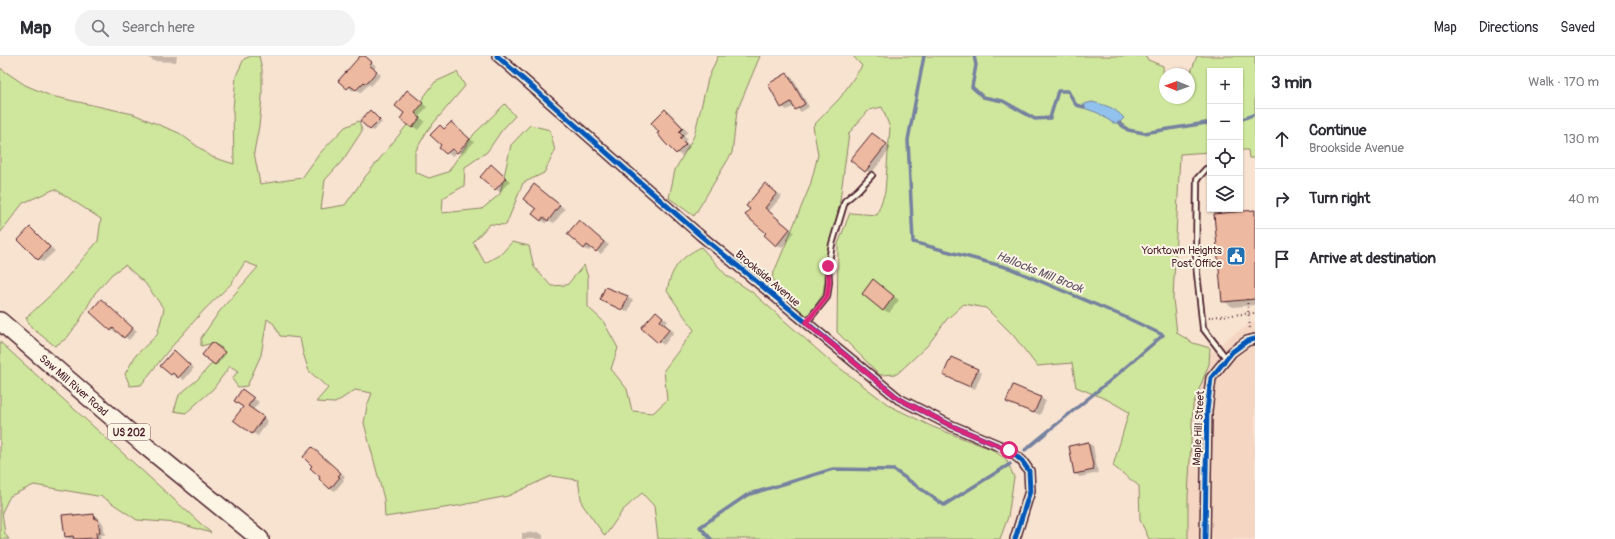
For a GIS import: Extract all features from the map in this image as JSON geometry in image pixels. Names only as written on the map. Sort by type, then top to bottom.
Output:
[{"type":"highway","name":"Saw Mill River Road","points":[[0,321],[148,448],[260,539]]},
{"type":"street","name":"Brookside Avenue","points":[[497,56],[700,235],[899,399],[952,426],[1009,450],[1022,461],[1029,471],[1030,491],[1015,539]]},
{"type":"street","name":"Maple Hill Street","points":[[1205,539],[1208,393],[1211,378],[1226,358],[1247,341],[1255,338]]},
{"type":"lane","points":[[1207,169],[1197,179],[1196,264],[1203,328],[1226,358]]},
{"type":"lane","points":[[806,323],[827,297],[829,282],[828,266],[832,244],[845,201],[872,175]]},
{"type":"path","points":[[1247,299],[1250,329]]},
{"type":"path","points":[[1208,317],[1254,313]]},
{"type":"shaded area","points":[[1255,321],[1255,539],[1183,539],[1189,389],[1208,355],[1229,337]]},
{"type":"green space","points":[[251,56],[259,56],[262,69],[262,98],[254,152],[260,184],[302,178],[320,153],[345,127],[359,121],[362,131],[343,160],[325,180],[321,209],[345,205],[365,177],[407,125],[420,102],[435,82],[457,72],[465,86],[427,131],[415,152],[415,172],[429,178],[448,172],[474,134],[505,104],[515,116],[502,130],[487,152],[465,167],[464,186],[443,198],[442,213],[482,209],[500,194],[511,145],[530,125],[550,130],[555,151],[544,173],[523,183],[506,225],[490,224],[473,242],[485,263],[501,254],[512,242],[529,246],[534,267],[551,286],[567,285],[584,265],[588,277],[588,307],[603,321],[618,348],[611,369],[627,389],[632,411],[653,413],[667,400],[664,370],[694,330],[667,291],[674,269],[682,259],[701,247],[726,275],[752,292],[829,360],[890,406],[933,427],[991,449],[1006,459],[1014,477],[1008,517],[1000,539],[658,539],[654,506],[642,493],[623,510],[605,536],[582,504],[578,480],[551,476],[508,496],[457,506],[385,517],[384,499],[364,423],[367,406],[372,393],[355,390],[335,403],[316,402],[328,388],[309,371],[300,338],[280,336],[274,324],[267,319],[261,355],[247,386],[238,387],[232,379],[238,371],[230,366],[213,389],[186,413],[174,411],[179,395],[198,379],[213,362],[222,348],[213,343],[201,346],[201,338],[219,312],[258,267],[245,262],[231,284],[204,310],[167,352],[141,385],[130,386],[125,374],[136,355],[157,335],[164,309],[145,283],[125,265],[112,274],[95,293],[80,320],[67,338],[55,346],[32,328],[26,318],[56,290],[98,241],[101,219],[55,189],[23,203],[0,233],[0,68],[25,85],[51,96],[133,114],[179,133],[212,157],[234,164],[233,109],[236,76],[244,59]]},
{"type":"green space","points":[[718,56],[760,56],[737,111],[732,153],[694,216],[669,198],[675,170],[694,136],[708,79]]},
{"type":"green space","points":[[853,56],[1146,56],[1148,60],[1163,66],[1163,68],[1159,68],[1159,104],[1195,104],[1195,68],[1192,68],[1197,56],[1255,56],[1255,158],[1249,158],[1248,150],[1243,150],[1243,68],[1207,68],[1207,152],[1180,154],[1173,299],[1177,333],[1193,343],[1210,348],[1209,364],[1193,405],[1188,497],[1188,539],[1149,539],[1140,520],[1139,486],[1113,466],[1129,412],[1108,400],[1076,387],[1072,363],[1037,366],[1013,335],[986,308],[964,304],[947,319],[928,345],[897,374],[880,375],[837,332],[838,244],[850,213],[877,215],[885,192],[890,128],[882,107],[869,110],[849,133],[839,208],[831,241],[823,294],[807,318],[786,299],[772,277],[810,186],[818,155],[813,126],[840,98],[862,66]]},
{"type":"green space","points":[[0,342],[211,533],[178,523],[137,520],[103,497],[34,485],[10,496],[2,512],[5,534],[9,539],[0,539]]},
{"type":"water","points":[[1092,102],[1117,111],[1124,118],[1119,123],[1113,123],[1098,113],[1084,108],[1084,104]]},
{"type":"building","points":[[360,56],[365,56],[372,62],[369,65],[377,71],[366,84],[364,82],[356,90],[350,86],[347,89],[338,81]]},
{"type":"building","points":[[787,73],[805,104],[795,110],[791,102],[781,108],[768,84]]},
{"type":"building","points":[[407,90],[423,103],[415,113],[420,118],[412,128],[400,119],[404,113],[395,106]]},
{"type":"building","points":[[665,109],[683,128],[679,132],[683,136],[680,138],[686,144],[676,154],[665,143],[657,133],[659,132],[651,123]]},
{"type":"building","points":[[370,110],[380,120],[370,130],[360,121]]},
{"type":"building","points":[[451,122],[470,139],[457,153],[452,149],[446,154],[439,148],[441,145],[430,135],[440,125],[444,129]]},
{"type":"building","points":[[872,133],[887,144],[865,172],[850,160]]},
{"type":"building","points":[[491,164],[506,178],[495,190],[480,177]]},
{"type":"building","points":[[765,183],[777,193],[765,208],[790,229],[776,246],[764,235],[766,233],[745,215],[750,209],[746,206]]},
{"type":"building","points":[[534,184],[560,205],[548,221],[543,217],[541,221],[532,214],[536,209],[523,199]]},
{"type":"building","name":"Yorktown Heights Post Office","points":[[1255,210],[1255,299],[1222,302],[1214,214]]},
{"type":"building","points":[[579,220],[604,242],[596,252],[587,245],[584,249],[567,234]]},
{"type":"building","points":[[30,227],[50,247],[38,260],[18,240]]},
{"type":"building","points":[[873,279],[894,296],[883,311],[862,294]]},
{"type":"building","points":[[605,287],[628,296],[622,310],[600,300]]},
{"type":"building","points":[[101,299],[133,328],[124,338],[113,328],[111,331],[90,312]]},
{"type":"building","points":[[656,311],[663,317],[660,321],[670,329],[658,343],[641,328]]},
{"type":"building","points":[[212,342],[225,352],[215,365],[202,355]]},
{"type":"building","points":[[174,350],[190,365],[178,378],[173,373],[171,375],[160,366]]},
{"type":"building","points":[[951,357],[978,369],[970,387],[943,375]]},
{"type":"building","points":[[1013,385],[1041,397],[1034,413],[1006,402]]},
{"type":"building","points":[[242,389],[254,398],[248,406],[264,417],[252,434],[233,420],[243,407],[234,401]]},
{"type":"building","points":[[1088,442],[1094,470],[1074,474],[1069,446]]},
{"type":"building","points":[[312,447],[341,473],[338,476],[340,477],[330,489],[319,479],[320,477],[310,468],[312,466],[303,457]]},
{"type":"building","points":[[73,514],[74,516],[94,514],[95,519],[98,519],[100,532],[96,533],[97,538],[74,539],[73,536],[65,537],[62,515]]},
{"type":"waterway","name":"Hallocks Mill Brook","points":[[924,56],[908,140],[913,242],[1009,268],[1125,317],[1163,335],[1025,450]]},
{"type":"waterway","points":[[974,56],[976,65],[972,87],[983,97],[1003,101],[1035,119],[1050,118],[1058,91],[1068,91],[1076,105],[1084,107]]},
{"type":"waterway","points":[[1243,119],[1255,114]]},
{"type":"waterway","points":[[1119,123],[1128,130],[1144,133],[1207,123]]},
{"type":"waterway","name":"Hallocks Mill Brook","points":[[711,539],[700,527],[747,495],[833,469],[894,470],[944,505],[1010,464]]},
{"type":"cycle path","points":[[497,56],[700,235],[899,399],[952,426],[1009,450],[1022,461],[1029,471],[1030,491],[1015,539]]},
{"type":"cycle path","points":[[1205,539],[1207,411],[1211,378],[1232,352],[1247,341],[1255,339]]},
{"type":"place","name":"Yorktown Heights Post Office","points":[[1236,256]]},
{"type":"route","points":[[828,266],[829,282],[827,297],[806,323],[899,399],[952,426],[1009,450]]}]
